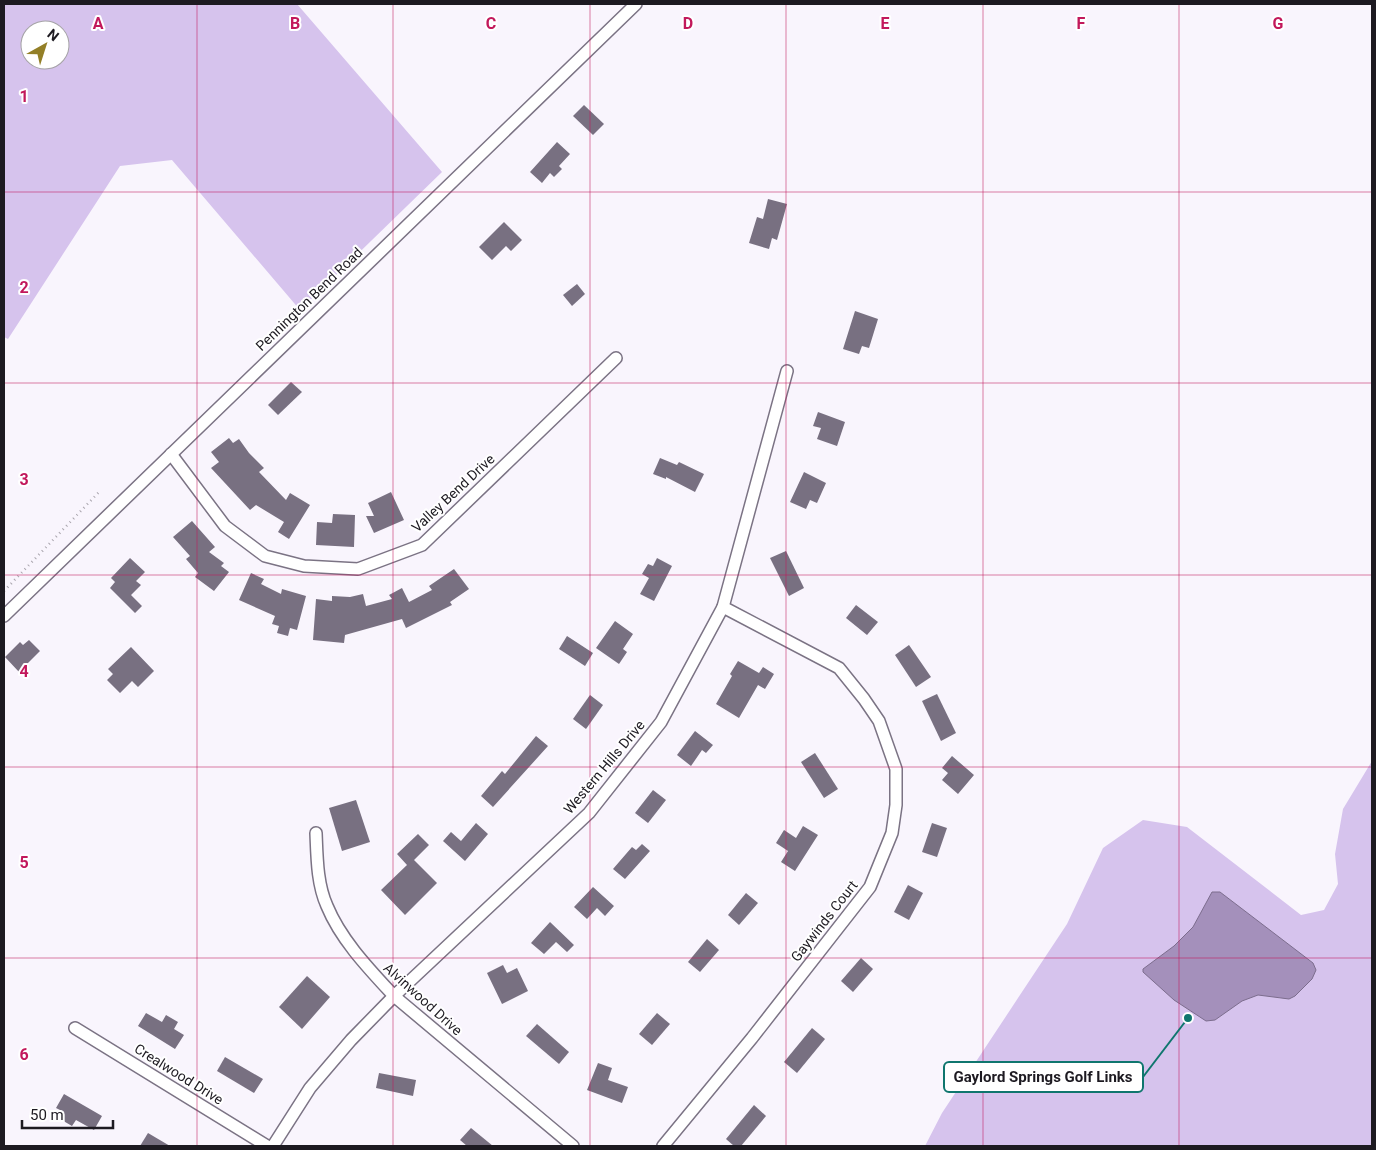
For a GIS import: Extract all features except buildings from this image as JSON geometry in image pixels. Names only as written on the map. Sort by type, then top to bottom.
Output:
[{"type":"street","name":"Pennington Bend Road","points":[[4,616],[636,4]]},
{"type":"street","name":"Valley Bend Drive","points":[[171,454],[225,526],[265,556],[304,566],[358,570],[422,545],[616,358]]},
{"type":"street","name":"Western Hills Drive","points":[[273,1146],[322,1072],[351,1040],[394,996],[589,813],[662,722],[723,607],[787,371]]},
{"type":"street","name":"Gaywinds Court","points":[[663,1146],[752,1038],[870,887],[892,834],[896,805],[896,769],[879,721],[839,668],[723,607]]},
{"type":"street","name":"Alvinwood Drive","points":[[316,833],[318,868],[326,905],[344,937],[368,969],[394,996],[573,1146]]},
{"type":"street","name":"Crealwood Drive","points":[[75,1028],[267,1146]]},
{"type":"path","points":[[4,591],[100,491]]},
{"type":"shaded area","points":[[4,4],[297,4],[442,172],[300,310],[172,160],[120,166],[8,339],[4,337]]},
{"type":"shaded area","points":[[1372,761],[1372,1146],[925,1146],[942,1113],[1067,924],[1103,848],[1143,820],[1187,827],[1301,915],[1324,910],[1338,884],[1335,854],[1343,809]]},
{"type":"shaded area","points":[[1212,892],[1220,892],[1313,963],[1316,970],[1312,979],[1295,996],[1289,999],[1258,995],[1242,1001],[1215,1020],[1206,1021],[1174,1000],[1143,972],[1143,969],[1174,946],[1193,927]]},
{"type":"place","name":"Gaylord Springs Golf Links","points":[[1188,1018]]}]
